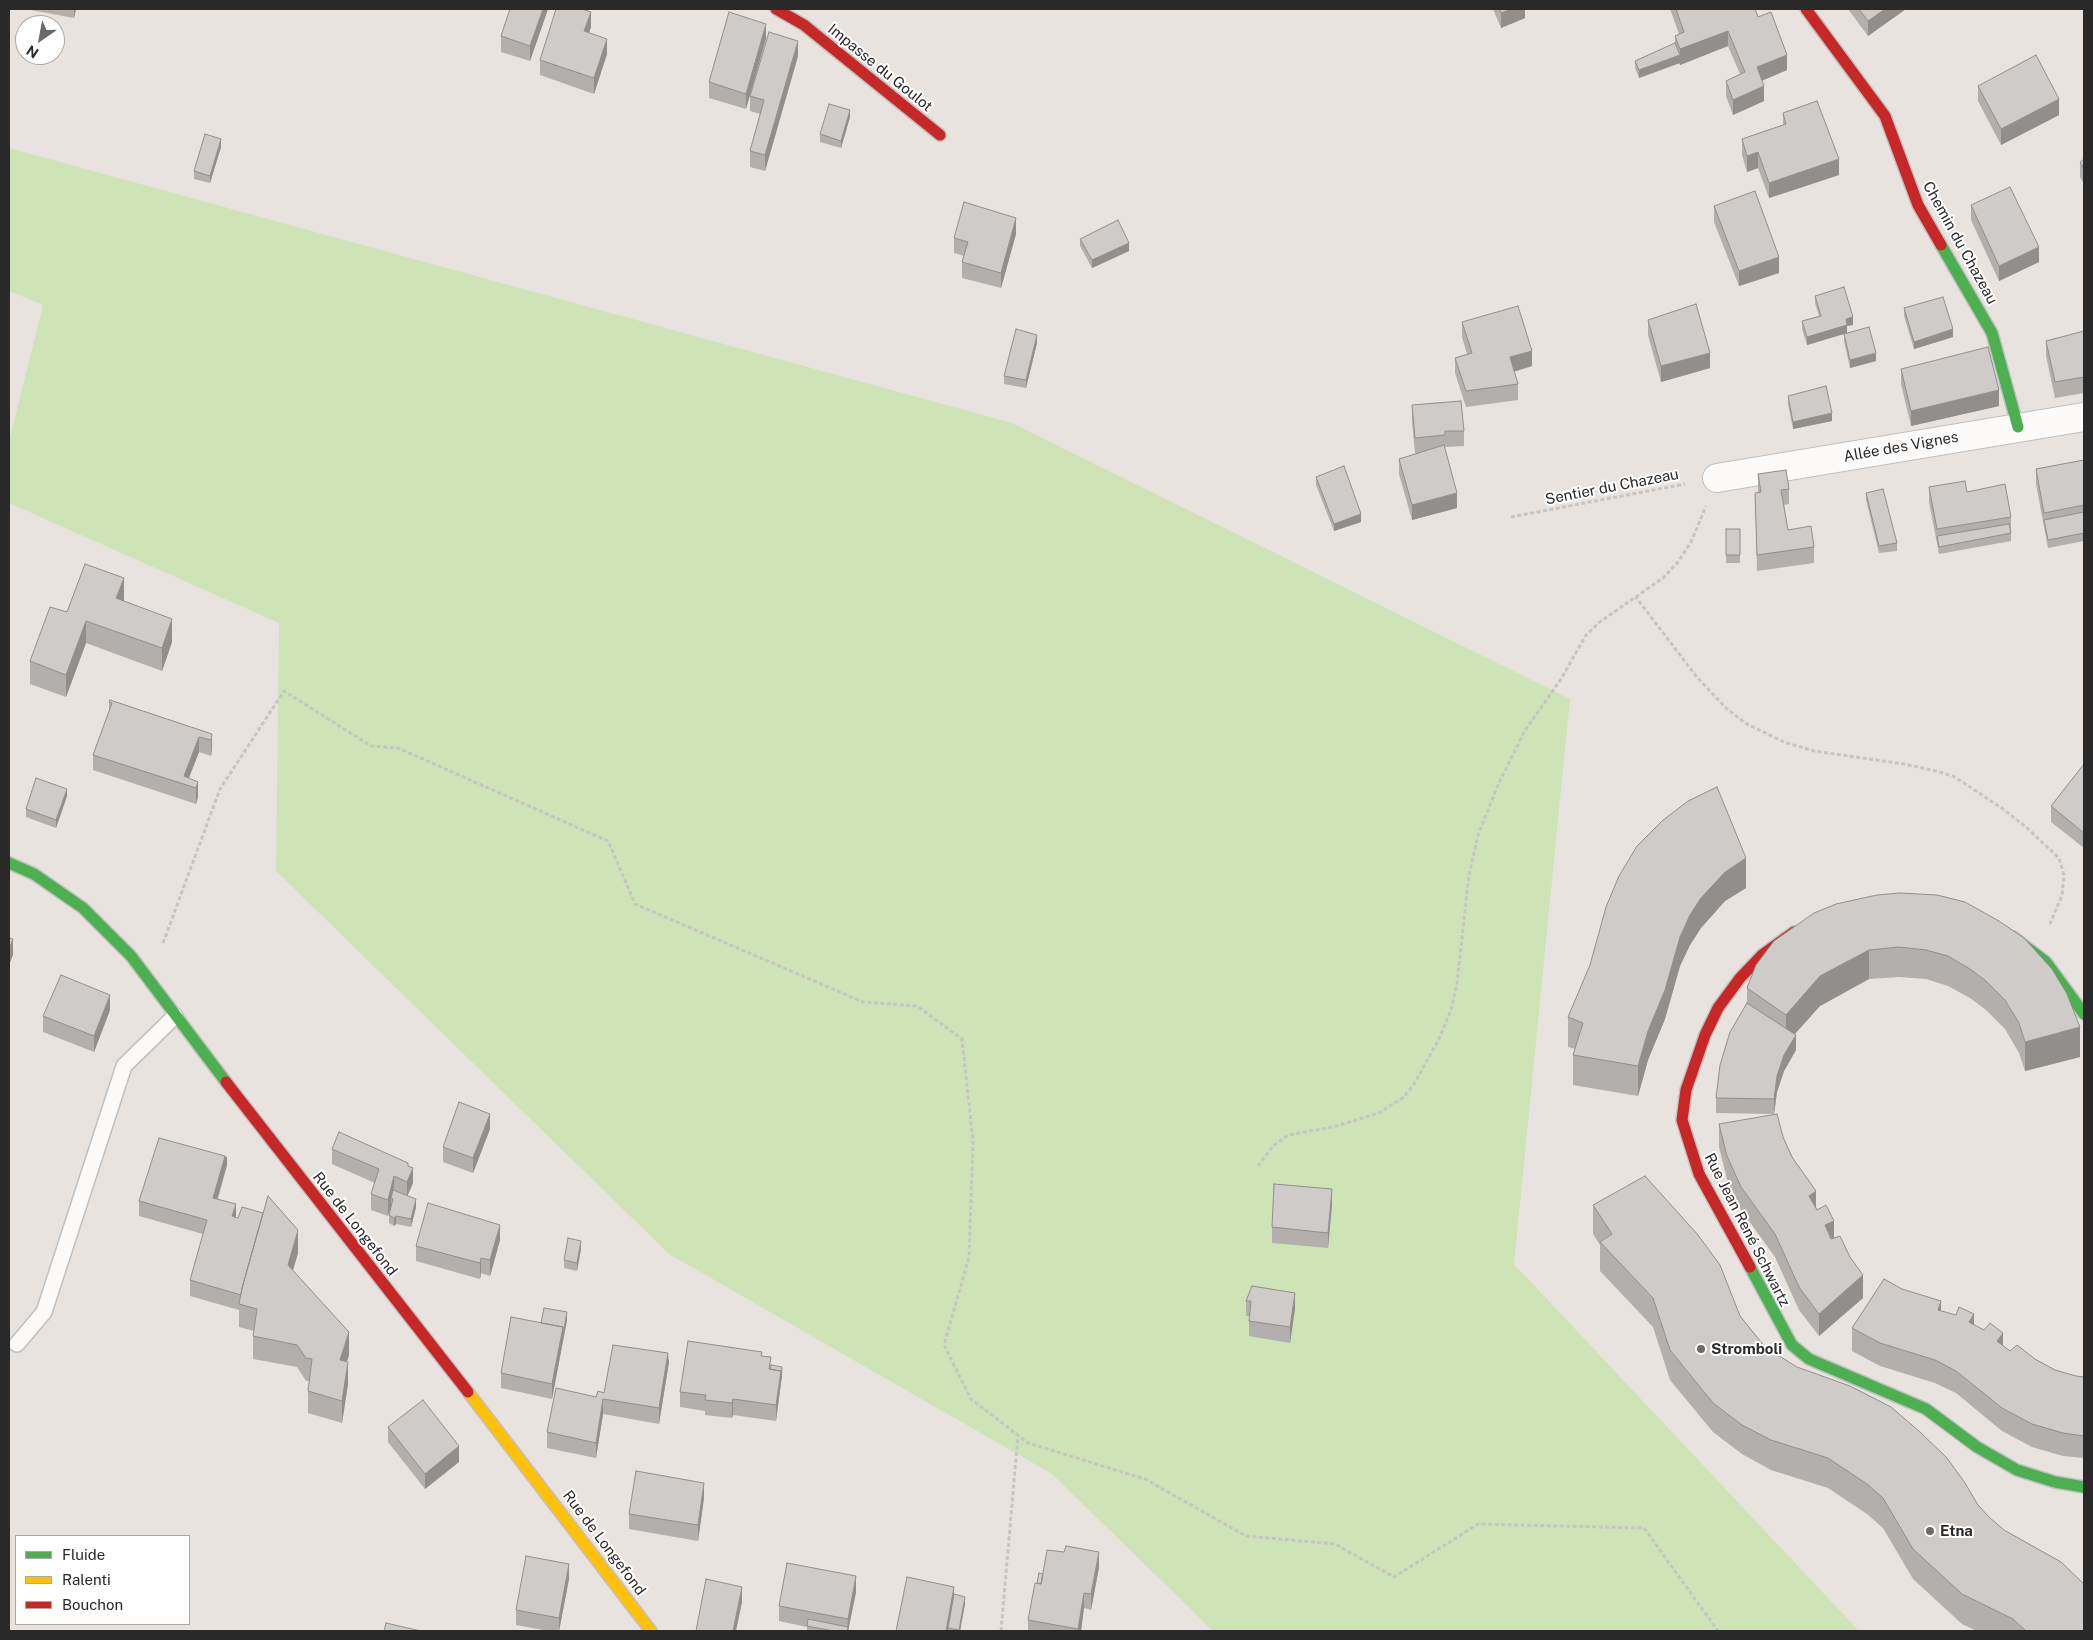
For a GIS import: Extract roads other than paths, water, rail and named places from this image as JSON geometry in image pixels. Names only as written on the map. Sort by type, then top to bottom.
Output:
[{"type":"street","name":"Impasse du Goulot","points":[[776,9],[804,25],[940,135]]},
{"type":"street","name":"Chemin du Chazeau","points":[[1806,9],[1885,116],[1918,204],[1992,333],[2018,427]]},
{"type":"street","name":"Allée des Vignes","points":[[1717,478],[2084,417]]},
{"type":"street","name":"Rue de Longefond","points":[[9,863],[34,874],[83,908],[131,956],[249,1113],[539,1483],[651,1631]]},
{"type":"street","name":"Rue Jean René Schwartz","points":[[1804,927],[1787,936],[1762,955],[1740,978],[1718,1008],[1705,1035],[1686,1090],[1682,1120],[1699,1174],[1792,1345],[1809,1359],[1926,1409],[1977,1447],[2017,1470],[2055,1482],[2084,1487]]},
{"type":"street","points":[[2001,928],[2046,962],[2084,1014]]},
{"type":"lane","points":[[18,1344],[44,1312],[124,1066],[176,1016]]},
{"type":"place","name":"Stromboli","points":[[1701,1349]]},
{"type":"place","name":"Etna","points":[[1930,1531]]}]
